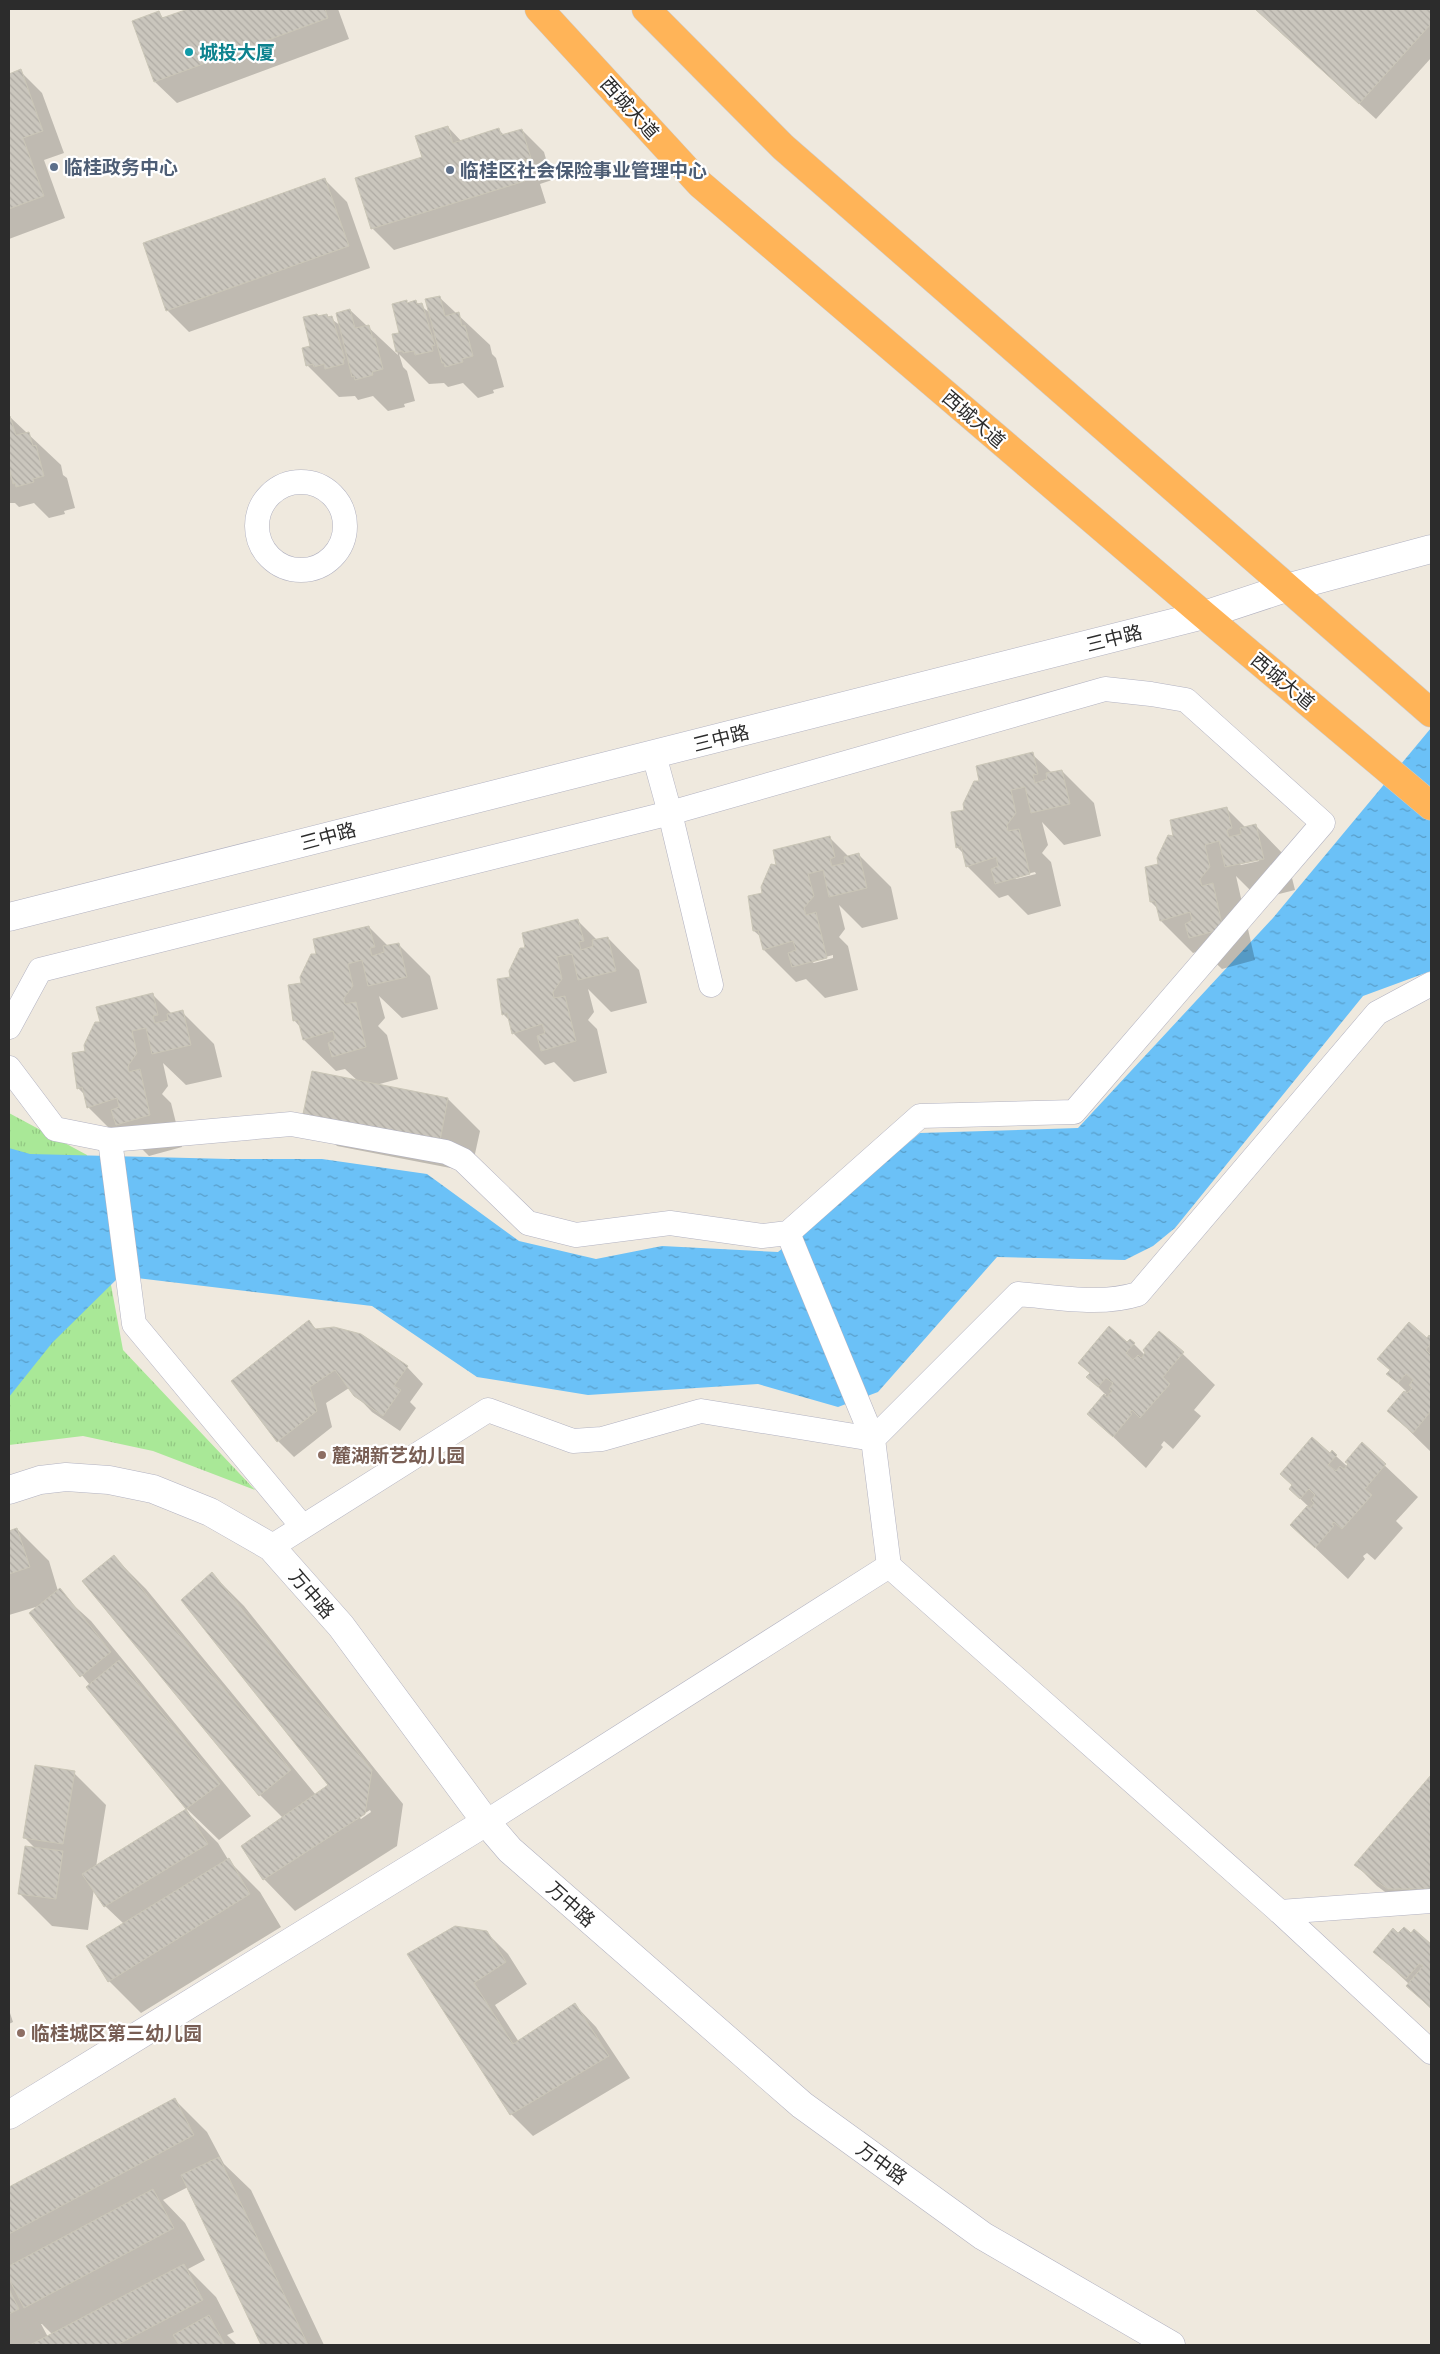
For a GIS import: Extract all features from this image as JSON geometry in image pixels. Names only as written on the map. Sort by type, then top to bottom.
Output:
[{"type":"highway","name":"西城大道","points":[[539,9],[700,184],[1204,616],[1431,806]]},
{"type":"highway","points":[[646,9],[783,147],[1431,713]]},
{"type":"street","name":"三中路","points":[[9,917],[1204,616],[1286,588],[1431,549]]},
{"type":"street","points":[[9,1027],[40,970],[670,813],[1105,689],[1186,700],[1323,823],[1074,1112],[920,1116],[788,1233],[762,1236],[670,1223],[576,1235],[528,1223],[463,1160],[446,1152],[291,1124],[110,1140],[55,1129],[9,1068]]},
{"type":"street","points":[[654,755],[670,813],[711,985]]},
{"type":"street","points":[[873,1439],[1018,1294],[1104,1300],[1121,1299],[1138,1294],[1377,1013],[1431,984]]},
{"type":"street","points":[[110,1140],[134,1324],[302,1526]]},
{"type":"street","points":[[788,1233],[873,1439],[888,1566],[1280,1912],[1431,2052]]},
{"type":"street","points":[[271,1547],[488,1410],[572,1441],[602,1439],[701,1411],[873,1439]]},
{"type":"street","name":"万中路","points":[[9,1490],[40,1480],[66,1477],[109,1480],[153,1489],[210,1512],[271,1547],[340,1626],[486,1822],[510,1850],[802,2105],[983,2236],[1171,2345]]},
{"type":"street","points":[[9,2115],[486,1822],[888,1566]]},
{"type":"street","points":[[1280,1912],[1431,1901]]},
{"type":"green space","points":[[9,1113],[87,1155],[123,1350],[255,1490],[153,1451],[83,1436],[9,1445]]},
{"type":"water","points":[[1431,728],[1431,971],[1363,996],[1175,1228],[1153,1246],[1125,1260],[997,1257],[878,1392],[838,1407],[758,1384],[588,1395],[477,1377],[372,1306],[120,1276],[52,1343],[9,1397],[9,1148],[30,1154],[229,1159],[322,1159],[427,1174],[519,1241],[596,1259],[662,1246],[778,1252],[920,1133],[1078,1128],[1273,918]]},
{"type":"building","name":"城投大厦","points":[[188,9],[325,9],[328,18],[154,82],[132,21],[159,11],[162,18]]},
{"type":"building","points":[[1255,9],[1431,9],[1431,24],[1359,104]]},
{"type":"building","points":[[21,69],[43,131],[23,138],[44,196],[9,209],[9,74]]},
{"type":"building","name":"临桂区社会保险事业管理中心","points":[[448,126],[453,143],[499,128],[501,135],[522,129],[531,158],[519,162],[525,181],[371,229],[355,178],[422,157],[415,136]]},
{"type":"building","points":[[325,178],[349,246],[166,311],[143,243]]},
{"type":"building","points":[[440,296],[445,316],[459,312],[462,326],[465,325],[473,356],[462,359],[463,362],[445,367],[444,363],[442,363],[425,299]]},
{"type":"building","points":[[407,300],[407,303],[416,300],[417,304],[422,303],[435,345],[432,346],[433,351],[415,355],[414,351],[396,352],[392,334],[399,333],[392,304]]},
{"type":"building","points":[[350,309],[355,328],[369,325],[373,339],[375,338],[383,369],[372,372],[373,375],[355,380],[354,376],[352,377],[336,313]]},
{"type":"building","points":[[317,314],[318,316],[327,314],[328,317],[332,316],[345,359],[343,359],[344,364],[325,369],[324,364],[314,367],[313,364],[306,366],[302,348],[310,346],[303,317]]},
{"type":"building","points":[[9,416],[16,435],[29,432],[33,446],[36,445],[44,476],[33,479],[34,482],[16,487],[15,483],[13,484],[9,468]]},
{"type":"building","points":[[1033,752],[1038,774],[1033,775],[1035,783],[1047,779],[1046,773],[1062,770],[1070,804],[1031,813],[1025,787],[1011,790],[1016,813],[1007,825],[1008,831],[1019,829],[1030,874],[995,884],[991,869],[998,866],[996,857],[966,867],[961,846],[956,848],[951,812],[964,810],[963,804],[974,781],[979,781],[976,766]]},
{"type":"building","points":[[1227,807],[1232,828],[1227,830],[1229,837],[1241,834],[1240,828],[1256,824],[1264,859],[1225,867],[1219,841],[1205,845],[1210,867],[1200,879],[1202,886],[1213,883],[1223,929],[1189,938],[1185,924],[1192,920],[1190,912],[1160,921],[1155,901],[1150,902],[1145,867],[1158,864],[1157,858],[1168,835],[1173,836],[1170,820]]},
{"type":"building","points":[[830,836],[835,857],[830,859],[832,866],[845,863],[844,857],[859,853],[867,888],[829,897],[823,870],[808,874],[814,896],[804,908],[806,915],[816,912],[827,958],[792,967],[788,953],[796,950],[793,941],[763,950],[758,930],[753,931],[748,896],[762,893],[761,887],[771,864],[776,865],[773,850]]},
{"type":"building","points":[[578,919],[584,941],[579,942],[581,950],[593,946],[592,940],[608,937],[616,971],[578,980],[572,954],[557,957],[562,979],[553,992],[554,998],[565,996],[576,1041],[541,1051],[537,1036],[545,1033],[542,1024],[512,1034],[507,1013],[502,1015],[497,979],[510,977],[509,971],[520,948],[525,948],[522,933]]},
{"type":"building","points":[[369,926],[375,947],[370,948],[372,956],[384,952],[383,946],[399,943],[407,977],[368,986],[362,960],[348,964],[353,986],[344,998],[345,1004],[356,1002],[366,1047],[332,1057],[328,1043],[335,1039],[333,1031],[303,1040],[298,1020],[293,1021],[288,985],[301,983],[300,977],[311,954],[316,954],[313,939]]},
{"type":"building","points":[[153,993],[158,1015],[153,1016],[155,1023],[168,1020],[167,1014],[183,1010],[191,1045],[152,1054],[146,1028],[132,1031],[137,1053],[128,1066],[129,1072],[140,1069],[150,1115],[116,1125],[111,1110],[119,1107],[117,1098],[87,1108],[82,1087],[77,1089],[72,1053],[85,1051],[84,1045],[95,1022],[100,1022],[96,1007]]},
{"type":"building","points":[[312,1071],[448,1098],[440,1141],[303,1114]]},
{"type":"building","points":[[309,1320],[315,1329],[334,1327],[361,1334],[408,1366],[394,1386],[401,1390],[383,1416],[354,1396],[335,1370],[310,1387],[317,1411],[277,1442],[231,1381]]},
{"type":"building","points":[[1409,1322],[1427,1338],[1429,1335],[1431,1337],[1431,1343],[1426,1350],[1431,1355],[1431,1411],[1413,1433],[1387,1411],[1404,1391],[1407,1393],[1412,1388],[1409,1385],[1413,1380],[1406,1374],[1398,1383],[1386,1374],[1390,1370],[1377,1359]]},
{"type":"building","points":[[1109,1326],[1127,1342],[1130,1339],[1135,1343],[1126,1353],[1133,1360],[1138,1355],[1141,1358],[1145,1353],[1143,1350],[1159,1331],[1184,1352],[1163,1377],[1170,1384],[1140,1418],[1132,1410],[1130,1412],[1132,1414],[1113,1437],[1087,1414],[1104,1394],[1107,1397],[1112,1391],[1109,1389],[1113,1383],[1106,1378],[1098,1387],[1086,1377],[1090,1373],[1078,1363]]},
{"type":"building","points":[[1312,1437],[1330,1453],[1332,1450],[1337,1455],[1328,1465],[1336,1471],[1340,1466],[1344,1469],[1348,1464],[1345,1462],[1362,1442],[1386,1464],[1365,1489],[1372,1495],[1342,1529],[1334,1522],[1332,1524],[1334,1526],[1315,1548],[1290,1525],[1307,1506],[1310,1508],[1314,1503],[1311,1500],[1315,1495],[1309,1489],[1300,1499],[1289,1489],[1292,1485],[1280,1474]]},
{"type":"building","points":[[17,1528],[30,1567],[9,1574],[9,1531]]},
{"type":"building","points":[[114,1555],[291,1770],[259,1796],[82,1581]]},
{"type":"building","points":[[212,1572],[372,1770],[365,1814],[263,1880],[241,1846],[328,1785],[181,1600]]},
{"type":"building","points":[[60,1588],[111,1652],[80,1677],[29,1613]]},
{"type":"building","points":[[119,1660],[220,1784],[186,1809],[86,1687]]},
{"type":"building","points":[[35,1765],[75,1771],[63,1844],[23,1838]]},
{"type":"building","points":[[1431,1775],[1431,1889],[1388,1889],[1354,1865]]},
{"type":"building","points":[[186,1809],[208,1844],[104,1907],[82,1874]]},
{"type":"building","points":[[25,1846],[63,1851],[56,1899],[18,1894]]},
{"type":"building","points":[[229,1858],[250,1894],[108,1982],[86,1946]]},
{"type":"building","points":[[455,1926],[487,1931],[506,1962],[474,1983],[513,2044],[575,2003],[609,2056],[510,2115],[407,1954]]},
{"type":"building","points":[[1404,1927],[1411,1933],[1414,1929],[1431,1944],[1431,2008],[1406,1986],[1423,1966],[1419,1964],[1406,1979],[1373,1952],[1393,1928],[1398,1933]]},
{"type":"building","points":[[175,2098],[194,2135],[9,2234],[9,2187]]},
{"type":"building","points":[[219,2157],[308,2345],[261,2345],[181,2175]]},
{"type":"building","points":[[153,2189],[174,2228],[24,2308],[9,2279],[9,2266]]},
{"type":"building","points":[[184,2264],[203,2300],[117,2345],[30,2345]]},
{"type":"building","points":[[9,2289],[19,2309],[9,2314]]},
{"type":"building","points":[[209,2315],[225,2345],[179,2345],[173,2335]]},
{"type":"place","name":"城投大厦","points":[[189,52]]},
{"type":"place","name":"临桂政务中心","points":[[54,167]]},
{"type":"place","name":"临桂区社会保险事业管理中心","points":[[450,170]]},
{"type":"place","name":"麓湖新艺幼儿园","points":[[322,1455]]},
{"type":"place","name":"临桂城区第三幼儿园","points":[[21,2033]]}]
